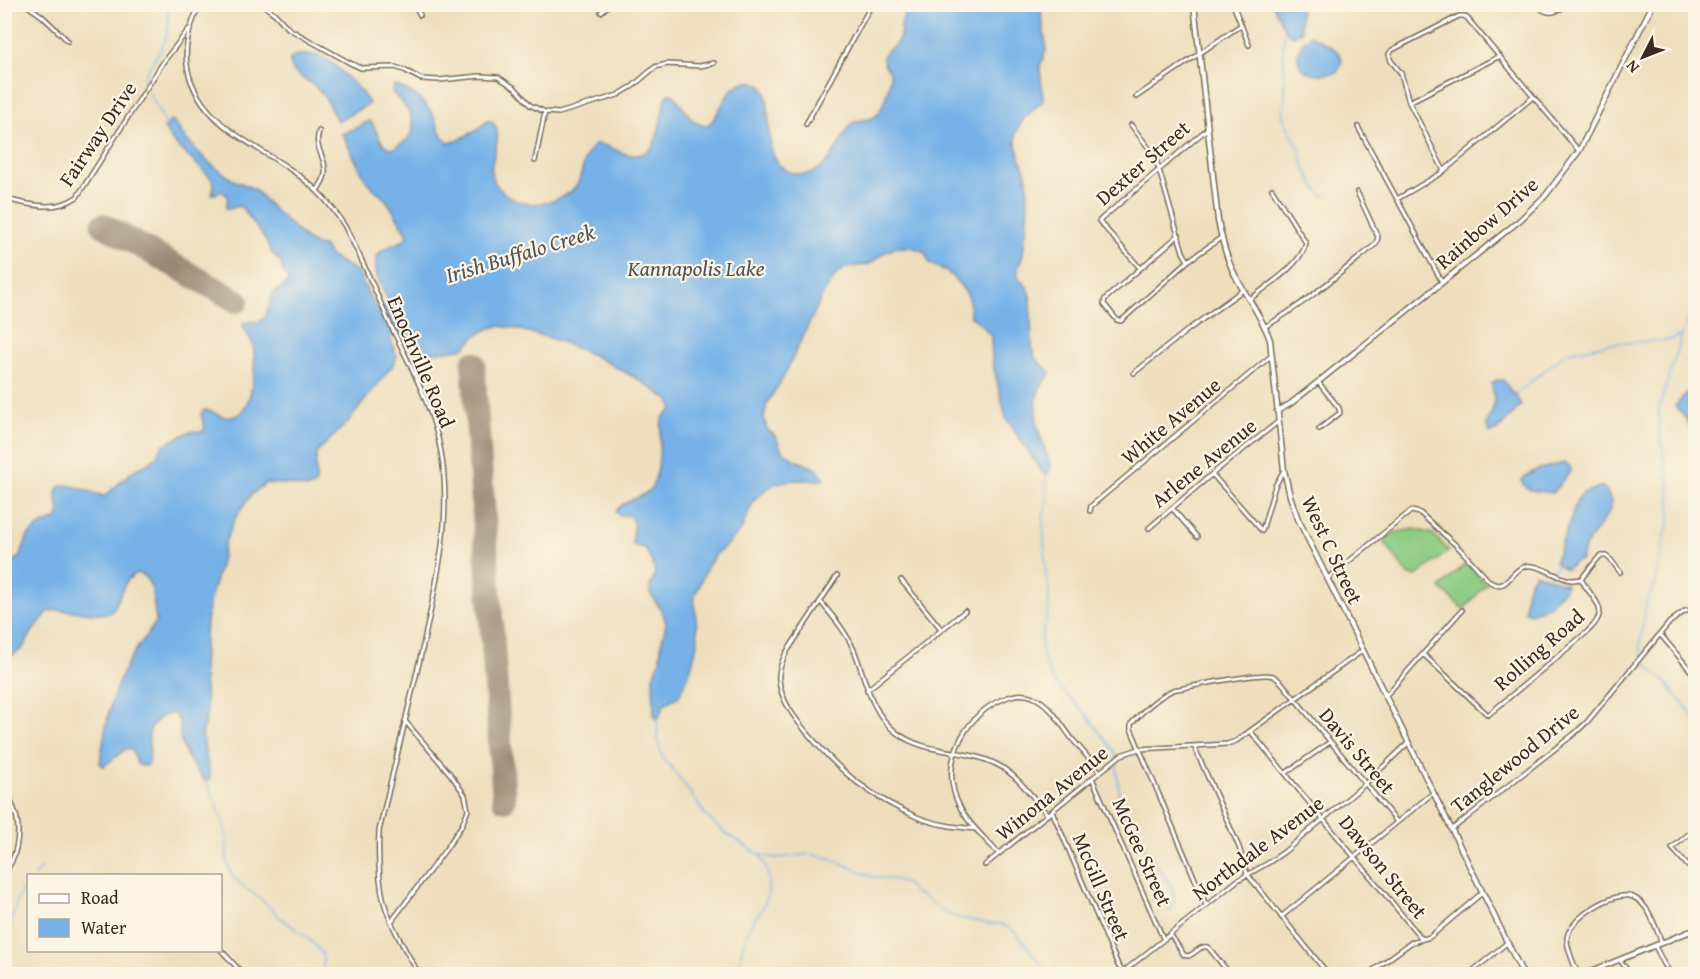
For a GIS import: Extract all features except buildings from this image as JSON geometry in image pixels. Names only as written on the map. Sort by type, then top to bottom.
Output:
[{"type":"main road","name":"West C Street","points":[[1194,4],[1215,200],[1222,237],[1234,273],[1266,326],[1272,355],[1284,470],[1290,496],[1298,519],[1362,651],[1523,975]]},
{"type":"main road","name":"Rainbow Drive","points":[[1277,411],[1318,382],[1536,206],[1558,181],[1579,151],[1653,4]]},
{"type":"main road","points":[[1584,975],[1695,929]]},
{"type":"street","points":[[25,4],[42,16],[68,41]]},
{"type":"street","name":"Enochville Road","points":[[200,4],[189,29],[186,48],[187,63],[197,95],[214,117],[231,131],[300,176],[317,191],[344,225],[428,407],[441,451],[446,517],[437,582],[379,831],[380,885],[384,904],[419,975]]},
{"type":"street","points":[[262,4],[289,29],[361,68],[395,67],[421,80],[498,77],[515,88],[530,105],[545,112],[560,113],[618,94],[633,86],[655,67],[667,64],[700,66],[714,63]]},
{"type":"street","points":[[414,4],[420,15]]},
{"type":"street","points":[[601,12],[610,4]]},
{"type":"street","points":[[806,124],[872,4]]},
{"type":"street","points":[[1233,4],[1249,45]]},
{"type":"street","points":[[1536,4],[1545,12],[1552,14],[1568,4]]},
{"type":"street","points":[[1444,171],[1409,102],[1401,73],[1389,54],[1392,50],[1459,16],[1467,18],[1579,151]]},
{"type":"street","points":[[1136,96],[1241,25]]},
{"type":"street","name":"Fairway Drive","points":[[4,199],[48,207],[60,206],[77,197],[164,61],[189,29]]},
{"type":"street","points":[[1409,102],[1500,56]]},
{"type":"street","points":[[1397,199],[1444,171],[1533,97]]},
{"type":"street","points":[[535,161],[545,112]]},
{"type":"street","points":[[1131,125],[1155,156],[1183,252],[1188,261]]},
{"type":"street","points":[[1358,127],[1442,282]]},
{"type":"street","name":"Dexter Street","points":[[1140,268],[1099,221],[1207,128]]},
{"type":"street","points":[[317,191],[325,175],[316,140],[320,131]]},
{"type":"street","points":[[1250,298],[1287,270],[1305,249],[1306,243],[1272,189]]},
{"type":"street","points":[[1266,326],[1298,306],[1376,244],[1378,237],[1357,192]]},
{"type":"street","points":[[1179,236],[1105,299],[1104,304],[1117,320],[1121,321],[1188,261],[1222,237]]},
{"type":"street","points":[[1134,373],[1189,329],[1244,290]]},
{"type":"street","name":"White Avenue","points":[[1090,511],[1091,506],[1272,355]]},
{"type":"street","points":[[1318,382],[1339,408],[1340,413],[1319,429]]},
{"type":"street","name":"Arlene Avenue","points":[[1149,528],[1278,422]]},
{"type":"street","points":[[1212,474],[1262,531],[1275,486],[1284,470]]},
{"type":"street","points":[[1172,508],[1197,537]]},
{"type":"street","points":[[1328,579],[1411,510],[1420,513],[1459,548],[1490,582],[1496,585],[1505,582],[1520,568],[1526,566],[1572,580],[1581,579]]},
{"type":"street","name":"Rolling Road","points":[[1423,654],[1488,715],[1599,620],[1598,603],[1581,579],[1600,556],[1606,556],[1611,560],[1620,572]]},
{"type":"street","points":[[837,576],[781,662],[779,679],[789,708],[796,720],[828,758],[845,774],[878,797],[932,823],[975,829]]},
{"type":"street","points":[[901,580],[942,630]]},
{"type":"street","points":[[820,601],[845,633],[853,648],[874,707],[896,733],[927,748],[955,752],[997,764],[1009,772],[1048,815]]},
{"type":"street","name":"Tanglewood Drive","points":[[1451,830],[1574,734],[1587,722],[1677,616],[1695,609]]},
{"type":"street","points":[[1385,696],[1462,610]]},
{"type":"street","points":[[867,690],[965,611]]},
{"type":"street","points":[[1660,634],[1695,677]]},
{"type":"street","name":"Winona Avenue","points":[[985,865],[1121,755],[1139,749],[1227,744],[1236,741],[1362,651]]},
{"type":"street","name":"Davis Street","points":[[1139,749],[1131,724],[1166,693],[1265,674],[1273,676],[1281,682],[1397,822]]},
{"type":"street","points":[[999,854],[963,814],[954,792],[952,771],[955,752],[976,717],[985,709],[999,700],[1024,693],[1044,704],[1099,771]]},
{"type":"street","points":[[391,922],[446,849],[462,825],[468,810],[465,795],[456,781],[405,721]]},
{"type":"street","name":"Dawson Street","points":[[1251,732],[1422,939]]},
{"type":"street","points":[[1286,773],[1330,742]]},
{"type":"street","name":"Northdale Avenue","points":[[1123,974],[1164,938],[1238,880],[1276,859],[1365,784],[1408,743]]},
{"type":"street","points":[[1194,746],[1239,847],[1247,874],[1329,975]]},
{"type":"street","points":[[1139,749],[1206,905]]},
{"type":"street","name":"McGee Street","points":[[1092,778],[1164,938]]},
{"type":"street","points":[[4,788],[18,820],[13,861],[4,873]]},
{"type":"street","points":[[1281,917],[1433,793]]},
{"type":"street","name":"McGill Street","points":[[1052,811],[1123,974]]},
{"type":"street","points":[[1695,828],[1672,848],[1695,875]]},
{"type":"street","points":[[1368,975],[1412,942],[1430,937],[1482,892]]},
{"type":"street","points":[[1578,975],[1567,938],[1569,931],[1579,918],[1600,904],[1618,896],[1633,897],[1645,906],[1662,943]]},
{"type":"street","points":[[1170,934],[1184,955],[1192,955],[1201,947],[1208,947],[1230,975]]},
{"type":"street","points":[[1469,975],[1508,942]]},
{"type":"street","points":[[1655,946],[1671,975]]},
{"type":"street","points":[[222,950],[243,975]]},
{"type":"street","points":[[1620,960],[1630,975]]},
{"type":"green space","points":[[1415,529],[1433,534],[1449,551],[1416,576],[1408,575],[1383,540],[1396,532]]},
{"type":"green space","points":[[1466,563],[1486,584],[1465,608],[1462,608],[1440,588]]},
{"type":"water","name":"Kannapolis Lake","points":[[915,4],[1040,5],[1046,45],[1040,66],[1043,100],[1022,121],[1017,131],[1016,143],[1026,174],[1028,198],[1024,244],[1018,272],[1030,293],[1032,347],[1035,358],[1050,372],[1039,390],[1036,402],[1038,429],[1050,464],[1050,470],[1046,475],[1006,418],[992,360],[991,336],[980,323],[970,316],[969,297],[947,271],[930,264],[925,252],[912,247],[897,247],[885,252],[870,264],[846,268],[837,274],[824,292],[783,378],[767,403],[764,417],[767,429],[776,437],[781,449],[793,459],[815,468],[824,477],[822,480],[783,481],[769,487],[756,500],[754,499],[741,530],[716,554],[707,567],[694,597],[698,640],[691,668],[679,696],[664,704],[656,719],[653,677],[660,660],[666,624],[663,613],[650,593],[655,574],[654,567],[645,548],[633,545],[634,526],[631,518],[616,512],[623,504],[643,495],[651,488],[657,473],[662,421],[664,416],[672,410],[670,401],[636,378],[593,355],[556,340],[514,328],[500,326],[490,328],[477,335],[461,349],[428,353],[411,351],[400,332],[390,338],[397,357],[392,366],[347,423],[318,451],[314,486],[305,488],[266,483],[251,495],[234,520],[224,545],[206,621],[203,668],[207,712],[202,735],[210,777],[207,782],[185,752],[181,742],[179,724],[174,714],[167,714],[154,723],[149,734],[149,757],[148,764],[145,766],[138,765],[130,748],[104,766],[100,763],[106,724],[116,688],[127,664],[156,621],[152,589],[145,576],[137,573],[127,581],[113,610],[108,614],[58,610],[48,612],[22,649],[5,660],[4,527],[12,537],[8,557],[14,561],[20,556],[28,536],[41,525],[59,516],[56,492],[59,487],[71,486],[105,496],[134,470],[155,459],[163,445],[187,433],[202,432],[205,428],[201,414],[204,410],[228,417],[239,414],[249,397],[254,372],[254,350],[243,326],[244,323],[265,318],[273,293],[283,287],[288,280],[281,262],[273,255],[264,237],[242,208],[239,206],[226,209],[228,196],[221,191],[212,194],[213,180],[173,142],[164,128],[172,120],[207,161],[233,180],[254,189],[309,242],[324,247],[330,256],[358,272],[375,307],[379,309],[389,302],[376,271],[377,258],[381,251],[402,241],[408,234],[387,201],[367,182],[342,134],[370,121],[381,141],[388,147],[393,149],[407,140],[413,132],[412,119],[407,109],[392,92],[394,86],[406,90],[423,102],[432,113],[442,136],[449,143],[469,134],[487,121],[492,121],[497,134],[491,168],[493,178],[503,192],[520,202],[537,204],[554,200],[570,192],[579,181],[590,149],[596,144],[631,155],[642,154],[650,150],[658,133],[668,94],[674,95],[692,119],[707,126],[733,89],[746,82],[759,84],[766,93],[773,155],[782,168],[798,174],[812,173],[828,161],[851,124],[872,118],[879,112],[890,79],[884,63],[884,55],[895,45],[900,35],[904,15]]},
{"type":"water","points":[[1273,5],[1301,5],[1301,32],[1292,36],[1285,30]]},
{"type":"water","points":[[1311,35],[1329,45],[1339,54],[1341,65],[1337,72],[1319,74],[1301,68],[1298,58],[1299,50],[1303,42]]},
{"type":"water","points":[[298,55],[316,55],[327,60],[355,86],[369,104],[338,121],[322,93],[293,70],[290,60]]},
{"type":"water","points":[[1496,380],[1503,380],[1513,394],[1516,394],[1521,405],[1491,433],[1487,423],[1494,405],[1492,384]]},
{"type":"water","points":[[1691,391],[1695,395],[1695,434],[1675,406]]},
{"type":"water","points":[[1564,463],[1570,466],[1571,471],[1552,493],[1530,490],[1523,484],[1522,480],[1531,473],[1541,468]]},
{"type":"water","points":[[1603,487],[1608,494],[1611,509],[1584,548],[1581,560],[1566,569],[1557,564],[1555,560],[1577,500],[1584,493]]},
{"type":"water","points":[[1535,573],[1566,584],[1564,591],[1551,605],[1531,613],[1525,611],[1526,596]]},
{"type":"waterway","points":[[144,81],[166,37],[167,4]]},
{"type":"waterway","points":[[1287,31],[1283,48],[1285,94],[1283,117],[1301,152],[1307,173],[1318,191],[1325,197]]},
{"type":"waterway","points":[[149,92],[167,127]]},
{"type":"waterway","points":[[1696,301],[1686,323],[1659,408],[1659,428],[1670,490],[1670,519],[1655,584],[1646,603],[1640,645],[1647,665],[1666,683],[1696,719]]},
{"type":"waterway","points":[[1516,394],[1567,352],[1608,344],[1670,340],[1682,335]]},
{"type":"waterway","points":[[1046,474],[1047,499],[1043,521],[1049,591],[1048,611],[1041,638],[1042,651],[1053,681],[1086,714],[1115,752],[1120,800],[1124,812],[1136,835],[1173,889],[1174,899],[1170,911]]},
{"type":"waterway","points":[[1548,578],[1557,565]]},
{"type":"waterway","points":[[657,717],[658,740],[663,760],[682,781],[707,817],[725,833],[760,855],[775,858],[810,854],[830,858],[873,877],[896,880],[908,885],[913,892],[955,917],[989,924],[1001,924],[1017,934],[1049,974]]},
{"type":"waterway","points":[[207,782],[223,821],[227,862],[232,876],[316,946],[323,955],[323,974]]},
{"type":"waterway","points":[[739,974],[746,936],[752,922],[763,908],[768,893],[768,873],[760,856]]},
{"type":"waterway","points":[[36,874],[42,867]]},
{"type":"waterway","points":[[4,943],[19,895],[27,883]]},
{"type":"runway","points":[[103,225],[237,301]]},
{"type":"runway","points":[[473,363],[504,800]]},
{"type":"water label","name":"Irish Buffalo Creek","points":[[520,253]]}]
